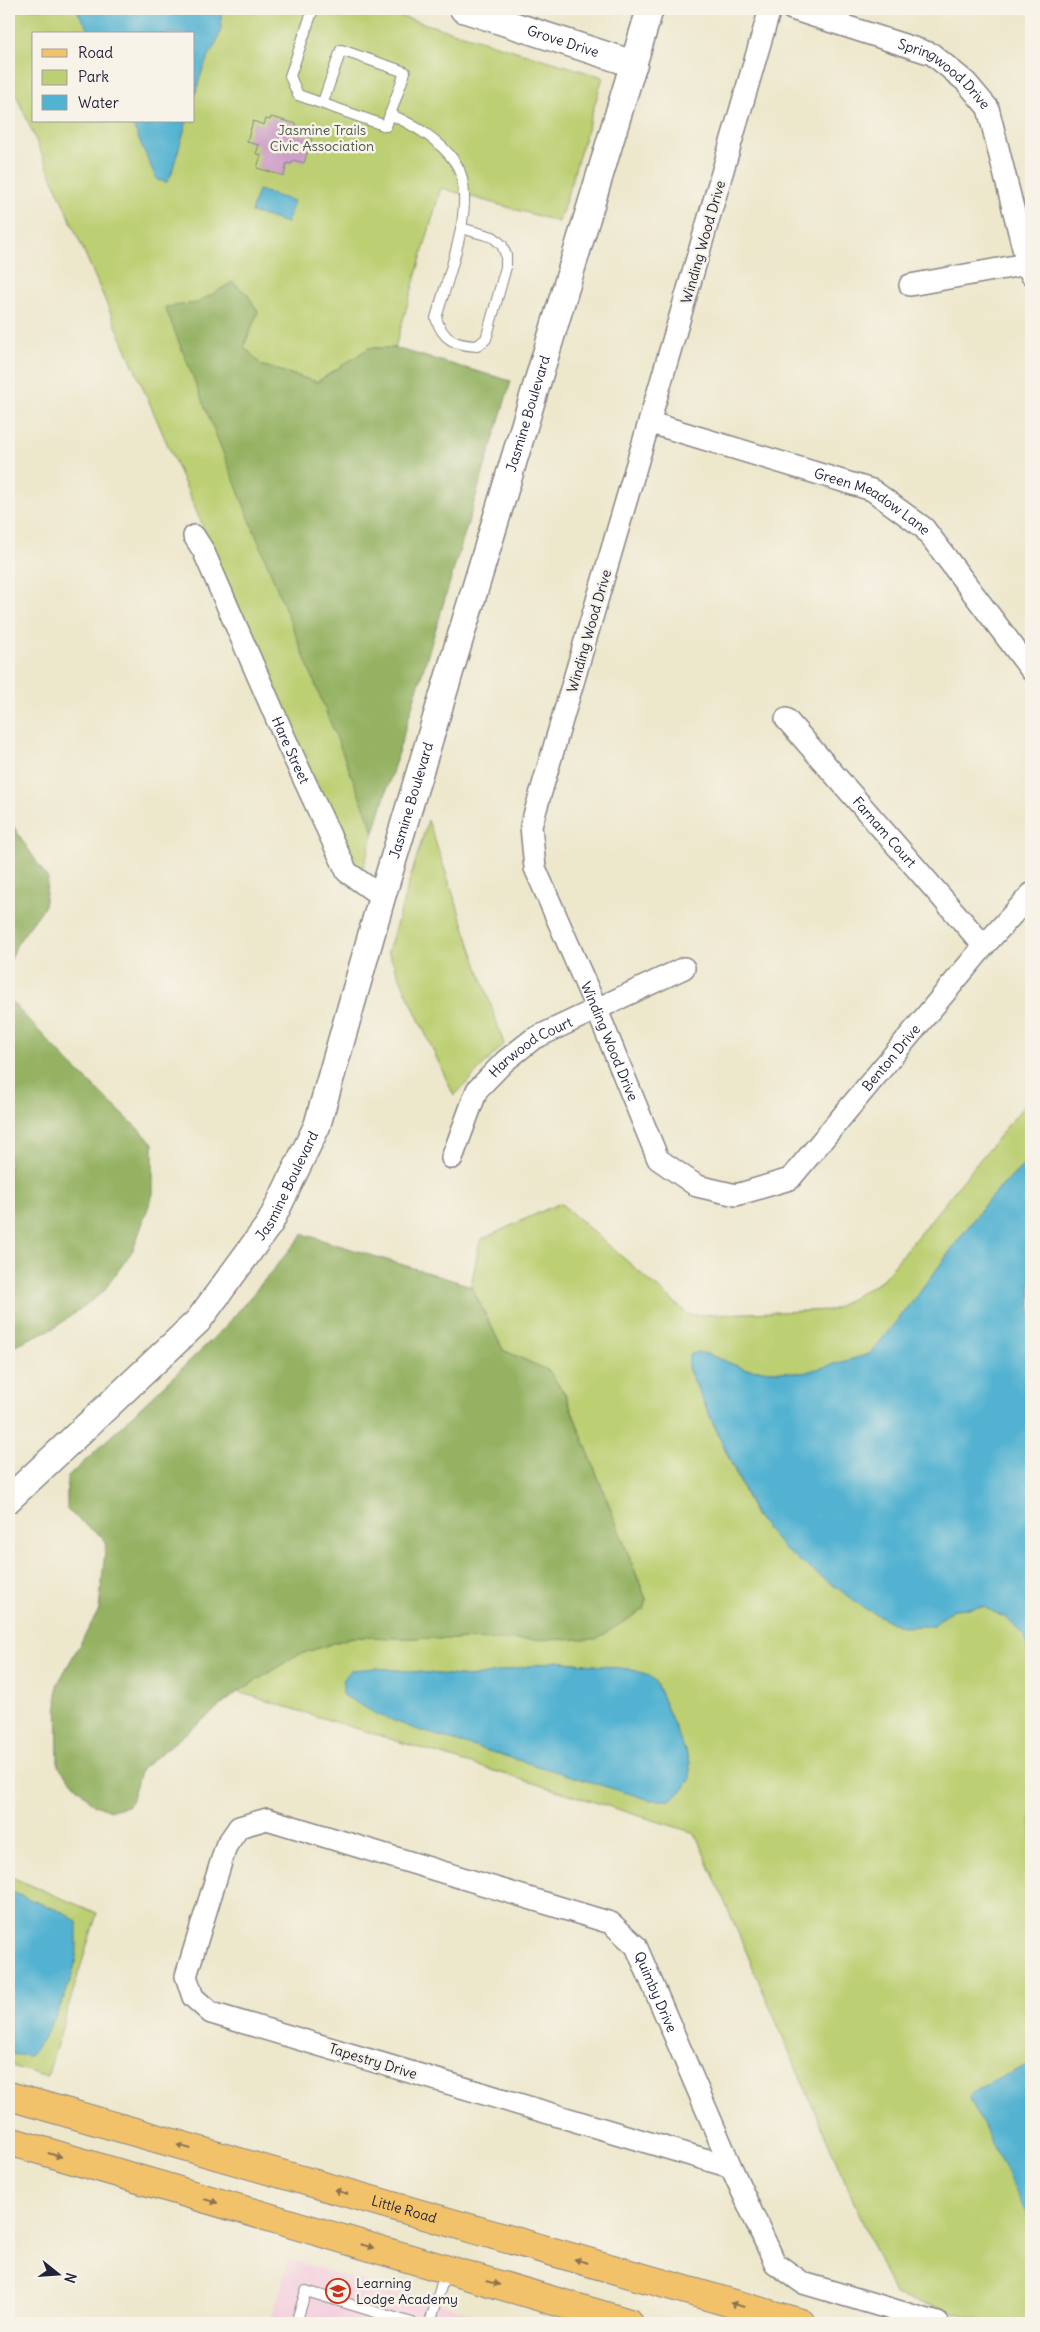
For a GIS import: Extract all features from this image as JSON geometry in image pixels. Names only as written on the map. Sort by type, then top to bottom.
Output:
[{"type":"main road","name":"Little Road","points":[[9,2096],[801,2323]]},
{"type":"main road","points":[[9,2141],[629,2323]]},
{"type":"street","name":"Grove Drive","points":[[463,9],[634,64]]},
{"type":"street","name":"Jasmine Boulevard","points":[[9,1499],[198,1321],[270,1223],[317,1126],[382,897],[650,9]]},
{"type":"street","name":"Winding Wood Drive","points":[[736,1195],[698,1186],[658,1159],[597,1010],[535,868],[531,826],[651,423],[770,9]]},
{"type":"street","name":"Springwood Drive","points":[[792,9],[932,54],[966,82],[988,108],[1029,269]]},
{"type":"street","points":[[910,285],[1029,269]]},
{"type":"street","name":"Green Meadow Lane","points":[[651,423],[872,490],[924,528],[1031,670]]},
{"type":"street","name":"Hare Street","points":[[194,536],[203,550],[288,745],[347,872],[382,897]]},
{"type":"street","name":"Farnam Court","points":[[786,719],[984,946]]},
{"type":"street","name":"Benton Drive","points":[[736,1195],[790,1179],[984,946],[1031,894]]},
{"type":"street","name":"Harwood Court","points":[[452,1158],[477,1090],[505,1061],[533,1039],[684,968]]},
{"type":"street","name":"Quimby Drive","points":[[239,1827],[267,1819],[611,1923],[636,1946],[731,2167],[775,2263],[803,2283],[938,2323]]},
{"type":"street","name":"Tapestry Drive","points":[[239,1827],[226,1846],[186,1976],[193,1997],[211,2012],[731,2167]]},
{"type":"lane","points":[[313,9],[290,76],[298,95],[386,126],[405,72],[341,50],[322,102]]},
{"type":"lane","points":[[390,114],[416,127],[437,142],[456,162],[464,183],[464,214],[436,318],[440,331],[451,340],[465,346],[477,346],[486,339],[506,267],[506,255],[502,245],[493,237],[461,228]]},
{"type":"lane","points":[[430,2323],[446,2270]]},
{"type":"lane","points":[[296,2323],[306,2291],[412,2323]]},
{"type":"shaded area","name":"Learning Lodge Academy","points":[[289,2259],[504,2323],[270,2323]]},
{"type":"green space","name":"Jasmine Trails Civic Association","points":[[9,9],[376,9],[603,77],[559,222],[441,188],[395,348],[369,348],[317,382],[261,365],[243,346],[258,312],[233,282],[197,303],[374,832],[361,875],[352,871],[9,78]]},
{"type":"green space","points":[[233,282],[248,295],[258,312],[244,346],[261,365],[317,382],[369,348],[395,348],[511,381],[374,832],[165,307],[197,303]]},
{"type":"green space","points":[[9,820],[48,879],[44,907],[17,944],[9,964]]},
{"type":"green space","points":[[428,820],[504,1044],[454,1096],[388,952]]},
{"type":"green space","points":[[9,999],[68,1062],[153,1143],[153,1194],[133,1250],[103,1292],[56,1327],[9,1348]]},
{"type":"green space","points":[[1031,1097],[1031,1158],[988,1200],[917,1296],[870,1354],[803,1373],[745,1369],[697,1352],[688,1368],[756,1518],[933,1626],[953,1609],[984,1607],[1006,1618],[1025,1637],[1030,1661],[1031,1698],[1031,2323],[991,2323],[894,2295],[695,1833],[238,1692],[295,1656],[352,1637],[505,1640],[643,1609],[646,1599],[566,1396],[549,1371],[503,1350],[471,1286],[480,1240],[560,1203],[689,1315],[832,1310],[881,1281]],"holes":[[[557,1661],[629,1669],[649,1675],[656,1683],[690,1762],[376,1668],[470,1677]]]},
{"type":"green space","points":[[303,1234],[471,1286],[503,1350],[549,1371],[566,1396],[646,1599],[643,1610],[596,1639],[505,1640],[352,1637],[295,1656],[238,1692],[141,1769],[130,1805],[112,1810],[94,1805],[58,1766],[57,1685],[99,1610],[106,1541],[67,1510],[67,1478],[225,1327]]},
{"type":"green space","points":[[9,1876],[97,1913],[47,2077],[9,2065]]},
{"type":"water","points":[[76,9],[220,9],[220,32],[203,68],[195,95],[195,32],[90,32]]},
{"type":"water","points":[[131,122],[187,122],[171,175],[167,182],[157,180]]},
{"type":"water","points":[[258,190],[294,201],[287,223],[251,212]]},
{"type":"water","points":[[1031,1158],[1031,1698],[1030,1661],[1025,1637],[1006,1618],[984,1607],[953,1609],[933,1626],[901,1627],[866,1609],[786,1551],[757,1518],[688,1368],[689,1355],[697,1352],[745,1369],[803,1373],[870,1354],[917,1296],[988,1200]]},
{"type":"water","points":[[557,1661],[629,1669],[649,1675],[656,1683],[690,1762],[690,1780],[683,1790],[670,1800],[650,1800],[415,1729],[376,1714],[343,1695],[343,1681],[350,1670],[376,1668],[470,1677]]},
{"type":"water","points":[[9,1891],[65,1913],[77,1922],[75,1963],[66,1992],[46,2034],[30,2056],[9,2054]]},
{"type":"water","points":[[1031,2063],[1031,2222],[971,2102],[970,2096],[975,2090]]},
{"type":"building","points":[[271,117],[297,124],[295,129],[301,131],[300,134],[312,137],[304,163],[293,160],[292,164],[287,163],[284,176],[257,168],[261,155],[256,154],[259,145],[247,142],[253,121],[264,125],[266,119],[270,120]]},
{"type":"place","name":"Learning Lodge Academy","points":[[338,2291]]}]
